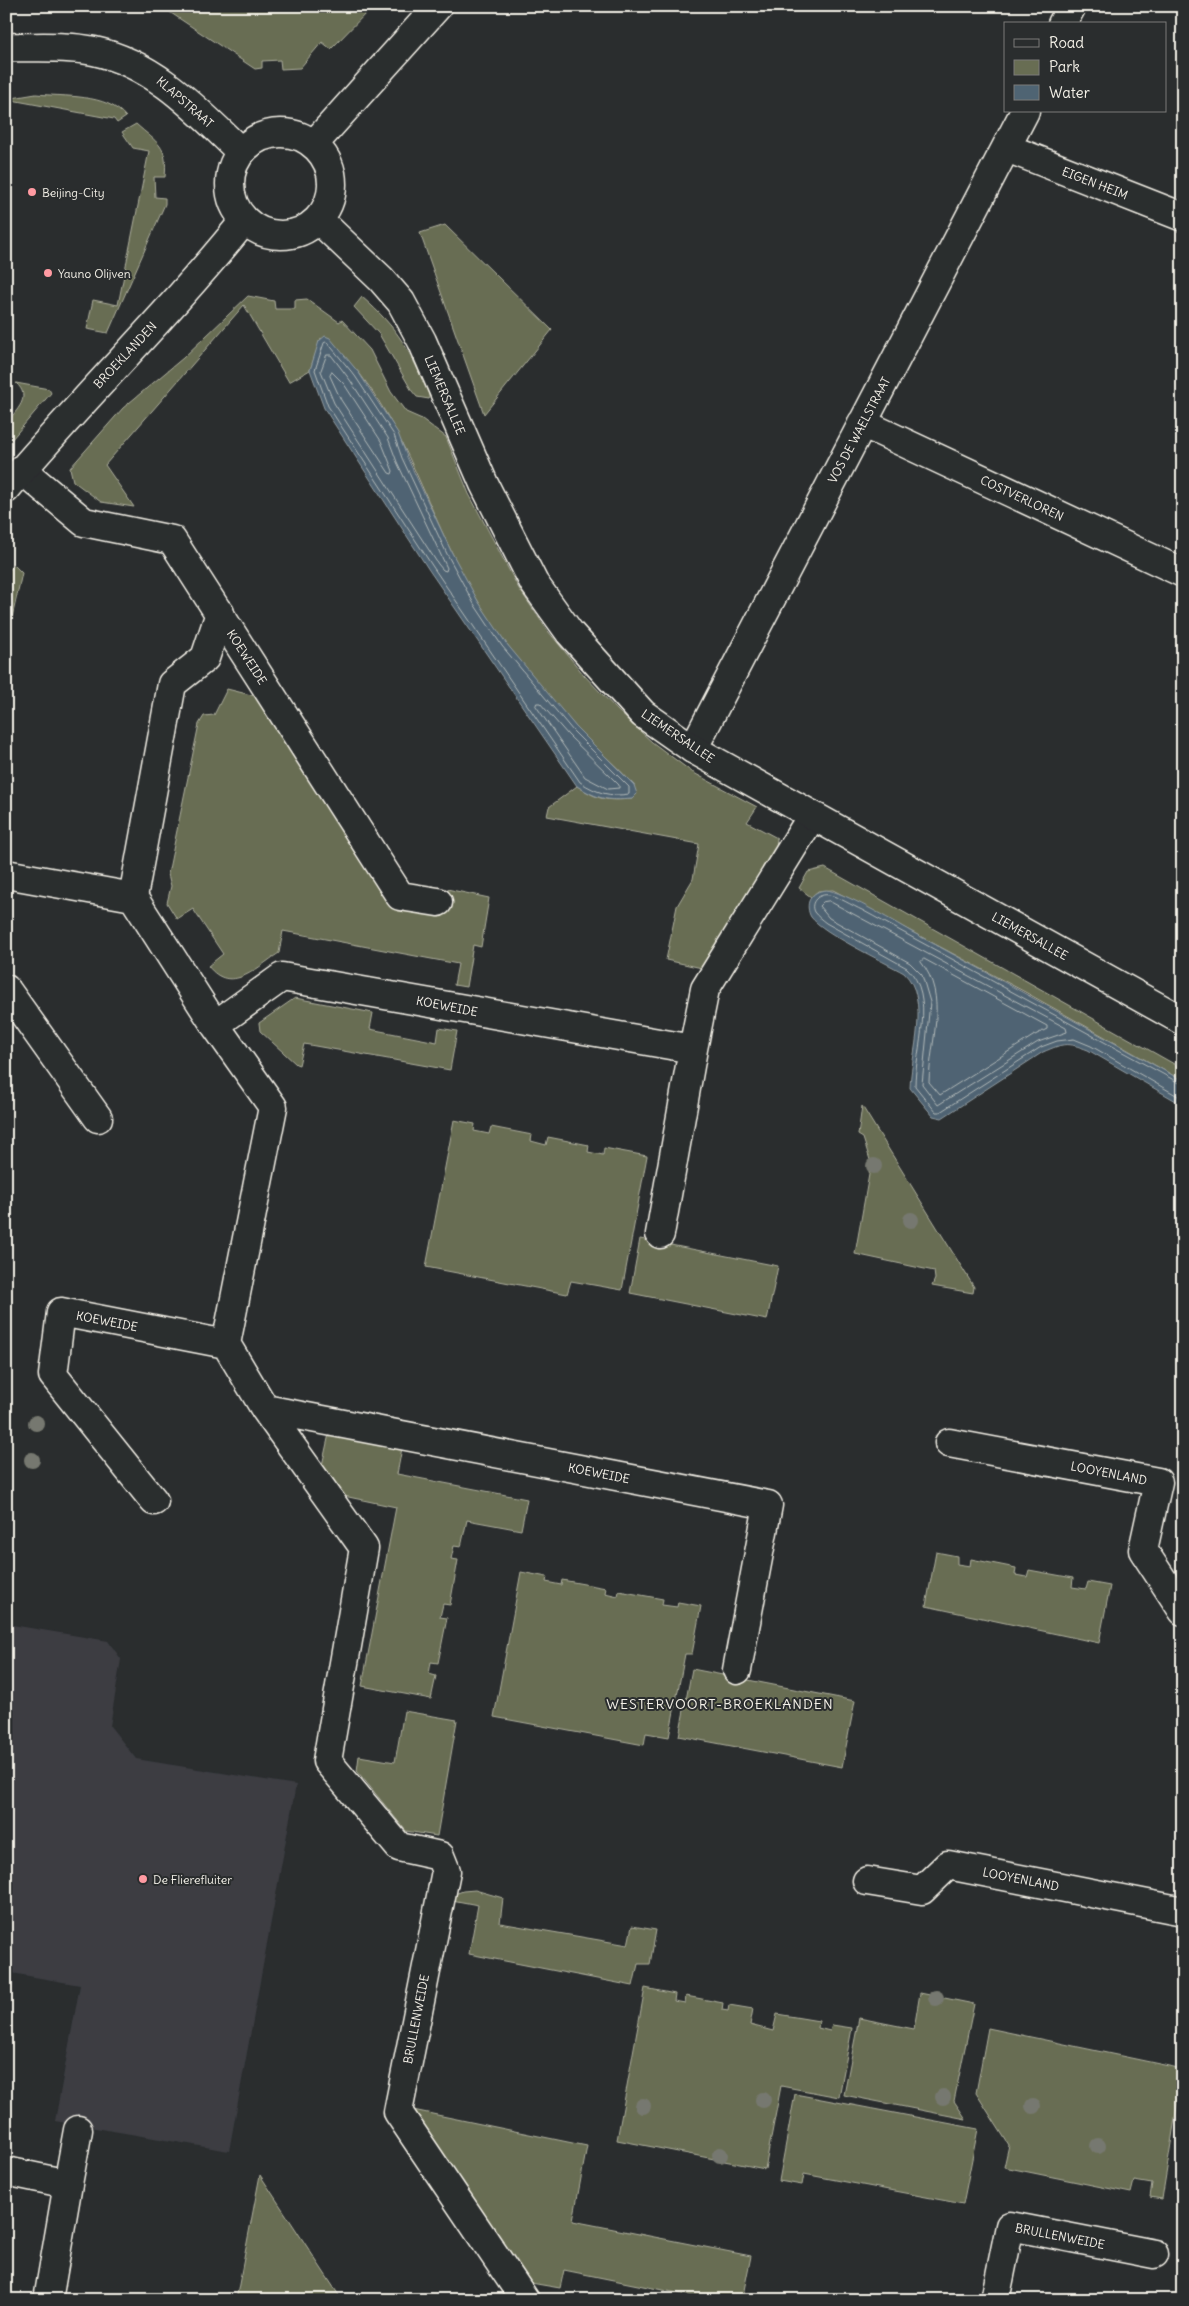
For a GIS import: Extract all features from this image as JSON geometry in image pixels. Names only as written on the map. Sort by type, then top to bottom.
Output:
[{"type":"street","points":[[314,144],[438,6]]},
{"type":"street","name":"KLAPSTRAAT","points":[[6,47],[93,51],[124,60],[160,79],[240,151]]},
{"type":"street","name":"VOS DE WAELSTRAAT","points":[[693,749],[1025,112]]},
{"type":"street","points":[[272,133],[294,134],[314,144],[326,159],[332,178],[331,200],[319,220],[305,231],[286,236],[266,234],[244,221],[237,211],[230,193],[230,174],[240,151],[252,141],[272,133]]},
{"type":"street","name":"EIGEN HEIM","points":[[1007,148],[1183,217]]},
{"type":"street","name":"LIEMERSALLEE","points":[[319,220],[381,279],[401,302],[422,341],[484,484],[534,583],[570,632],[643,714],[693,749],[1183,1021]]},
{"type":"street","name":"BROEKLANDEN","points":[[14,480],[212,261],[244,221]]},
{"type":"street","name":"COSTVERLOREN","points":[[862,423],[1183,573]]},
{"type":"street","name":"KOEWEIDE","points":[[14,480],[84,522],[172,540],[400,896],[438,902]]},
{"type":"street","name":"KOEWEIDE","points":[[133,897],[172,684],[205,658],[220,613]]},
{"type":"street","points":[[660,1234],[705,989],[812,816]]},
{"type":"street","points":[[6,874],[133,897],[214,1025],[273,1107],[226,1344],[265,1409]]},
{"type":"street","name":"KOEWEIDE","points":[[214,1025],[282,977],[693,1049]]},
{"type":"street","points":[[6,989],[98,1118]]},
{"type":"street","name":"KOEWEIDE","points":[[154,1501],[53,1375],[62,1312],[226,1344]]},
{"type":"street","name":"KOEWEIDE","points":[[265,1409],[768,1505],[737,1670]]},
{"type":"street","name":"BRULLENWEIDE","points":[[265,1409],[364,1548],[327,1761],[399,1847],[440,1856],[446,1871],[398,2112],[524,2300]]},
{"type":"street","name":"LOOYENLAND","points":[[949,1443],[1158,1482],[1143,1550],[1183,1611]]},
{"type":"street","name":"LOOYENLAND","points":[[867,1881],[922,1890],[948,1865],[1183,1911]]},
{"type":"street","points":[[48,2300],[78,2130]]},
{"type":"street","points":[[6,2172],[68,2184]]},
{"type":"street","name":"BRULLENWEIDE","points":[[995,2300],[1010,2226],[1154,2254]]},
{"type":"shaded area","name":"De Flierefluiter","points":[[6,1624],[108,1641],[121,1659],[110,1726],[136,1759],[296,1785],[229,2151],[55,2121],[80,1985],[6,1972]]},
{"type":"green space","points":[[154,6],[373,6],[331,49],[322,42],[300,68],[281,69],[280,60],[262,61],[262,68],[255,69],[168,11]]},
{"type":"green space","points":[[36,94],[72,96],[97,100],[118,109],[126,117],[117,123],[114,119],[6,99]]},
{"type":"green space","points":[[136,124],[156,141],[163,151],[166,166],[165,177],[154,177],[155,197],[165,198],[165,204],[108,333],[87,329],[93,300],[118,305],[149,151],[133,148],[122,132]]},
{"type":"green space","points":[[445,225],[552,330],[484,414],[420,233]]},
{"type":"green space","points":[[248,296],[274,301],[275,309],[295,309],[295,300],[307,299],[339,322],[342,320],[370,350],[391,392],[406,412],[422,419],[446,437],[469,494],[518,587],[548,631],[584,675],[618,711],[652,742],[692,772],[757,807],[747,822],[777,838],[776,849],[702,968],[666,960],[677,906],[693,879],[699,844],[547,816],[549,807],[577,786],[597,797],[615,800],[632,799],[634,785],[562,712],[536,682],[500,634],[462,573],[408,456],[378,400],[356,369],[321,338],[310,370],[289,382],[244,305],[105,465],[134,507],[101,502],[73,481],[70,468],[123,408],[183,358]]},
{"type":"green space","points":[[362,297],[385,320],[402,341],[429,394],[429,399],[417,397],[412,391],[379,334],[354,307]]},
{"type":"green space","points":[[16,383],[49,389],[51,393],[6,446],[6,423],[23,398],[21,388]]},
{"type":"green space","points":[[14,565],[22,573],[6,644],[6,574]]},
{"type":"green space","points":[[227,689],[259,697],[398,909],[440,917],[447,889],[489,898],[481,947],[473,945],[466,987],[454,985],[458,964],[283,931],[279,953],[244,976],[235,979],[226,978],[217,974],[208,966],[223,954],[193,909],[177,919],[167,903],[171,886],[168,874],[199,724],[204,716],[214,715]]},
{"type":"green space","points":[[825,868],[1183,1069],[1183,1081],[1025,992],[833,890],[818,891],[811,897],[799,888],[808,872]]},
{"type":"green space","points":[[295,998],[373,1013],[370,1029],[437,1042],[439,1028],[457,1031],[450,1070],[304,1044],[299,1065],[296,1064],[260,1031],[259,1023]]},
{"type":"green space","points":[[862,1106],[974,1287],[973,1293],[932,1286],[935,1279],[934,1271],[855,1254],[871,1163],[863,1138],[858,1135]]},
{"type":"green space","points":[[454,1120],[475,1124],[474,1131],[489,1134],[491,1127],[532,1135],[531,1141],[546,1145],[548,1137],[589,1145],[588,1152],[603,1155],[604,1148],[647,1156],[622,1290],[571,1281],[567,1294],[426,1267]]},
{"type":"green space","points":[[640,1239],[778,1266],[767,1320],[630,1293]]},
{"type":"green space","points":[[329,1434],[402,1448],[397,1474],[527,1499],[521,1530],[467,1520],[461,1547],[454,1546],[451,1559],[458,1560],[450,1605],[443,1604],[440,1617],[447,1618],[438,1663],[431,1662],[429,1674],[436,1676],[431,1699],[362,1686],[396,1507],[339,1495],[321,1470]]},
{"type":"green space","points":[[936,1552],[957,1556],[957,1564],[970,1566],[971,1559],[1016,1568],[1015,1575],[1027,1577],[1029,1570],[1073,1578],[1072,1587],[1086,1589],[1088,1582],[1110,1586],[1099,1643],[926,1606]]},
{"type":"green space","points":[[521,1572],[547,1577],[546,1582],[561,1585],[562,1580],[606,1588],[605,1593],[618,1596],[619,1591],[663,1599],[662,1605],[677,1607],[678,1602],[701,1606],[692,1654],[685,1654],[669,1737],[646,1733],[644,1745],[494,1717]]},
{"type":"green space","points":[[692,1669],[855,1701],[842,1767],[679,1736]]},
{"type":"green space","points":[[404,1711],[457,1720],[437,1836],[406,1831],[357,1771],[359,1756],[395,1762]]},
{"type":"green space","points":[[475,1890],[503,1898],[500,1923],[628,1945],[632,1926],[656,1930],[650,1964],[638,1964],[633,1986],[469,1954],[478,1905],[452,1900],[452,1895],[463,1891]]},
{"type":"green space","points":[[645,1988],[675,1994],[674,2001],[685,2003],[686,1996],[723,2003],[722,2010],[728,2011],[729,2005],[753,2009],[750,2025],[773,2031],[777,2014],[819,2021],[818,2028],[830,2031],[832,2025],[852,2028],[839,2097],[781,2086],[765,2169],[617,2140]]},
{"type":"green space","points":[[920,1993],[974,2004],[954,2101],[966,2119],[844,2095],[859,2018],[914,2029]]},
{"type":"green space","points":[[988,2028],[1183,2069],[1162,2199],[1150,2197],[1152,2184],[1134,2181],[1131,2193],[1004,2167],[1009,2145],[976,2093]]},
{"type":"green space","points":[[795,2094],[978,2129],[963,2204],[804,2174],[802,2185],[779,2181]]},
{"type":"green space","points":[[413,2110],[587,2146],[573,2221],[751,2256],[742,2300],[712,2300],[564,2270],[560,2288],[525,2282]]},
{"type":"green space","points":[[260,2175],[342,2300],[236,2300]]},
{"type":"water","points":[[325,336],[330,338],[359,373],[398,433],[407,457],[451,551],[478,601],[506,643],[576,727],[634,785],[637,794],[632,799],[616,800],[603,798],[577,786],[429,570],[324,408],[310,370],[319,341]]},
{"type":"water","points":[[826,890],[843,895],[868,907],[1183,1081],[1183,1105],[1088,1050],[1066,1045],[1043,1052],[942,1118],[933,1116],[910,1088],[918,1012],[912,984],[904,973],[841,939],[818,924],[811,917],[808,908],[810,899],[816,893]]},
{"type":"place","name":"Beijing-City","points":[[32,192]]},
{"type":"place","name":"Yauno Olijven","points":[[48,273]]},
{"type":"place","name":"De Flierefluiter","points":[[143,1879]]},
{"type":"district","name":"WESTERVOORT-BROEKLANDEN","points":[[720,1704]]}]
